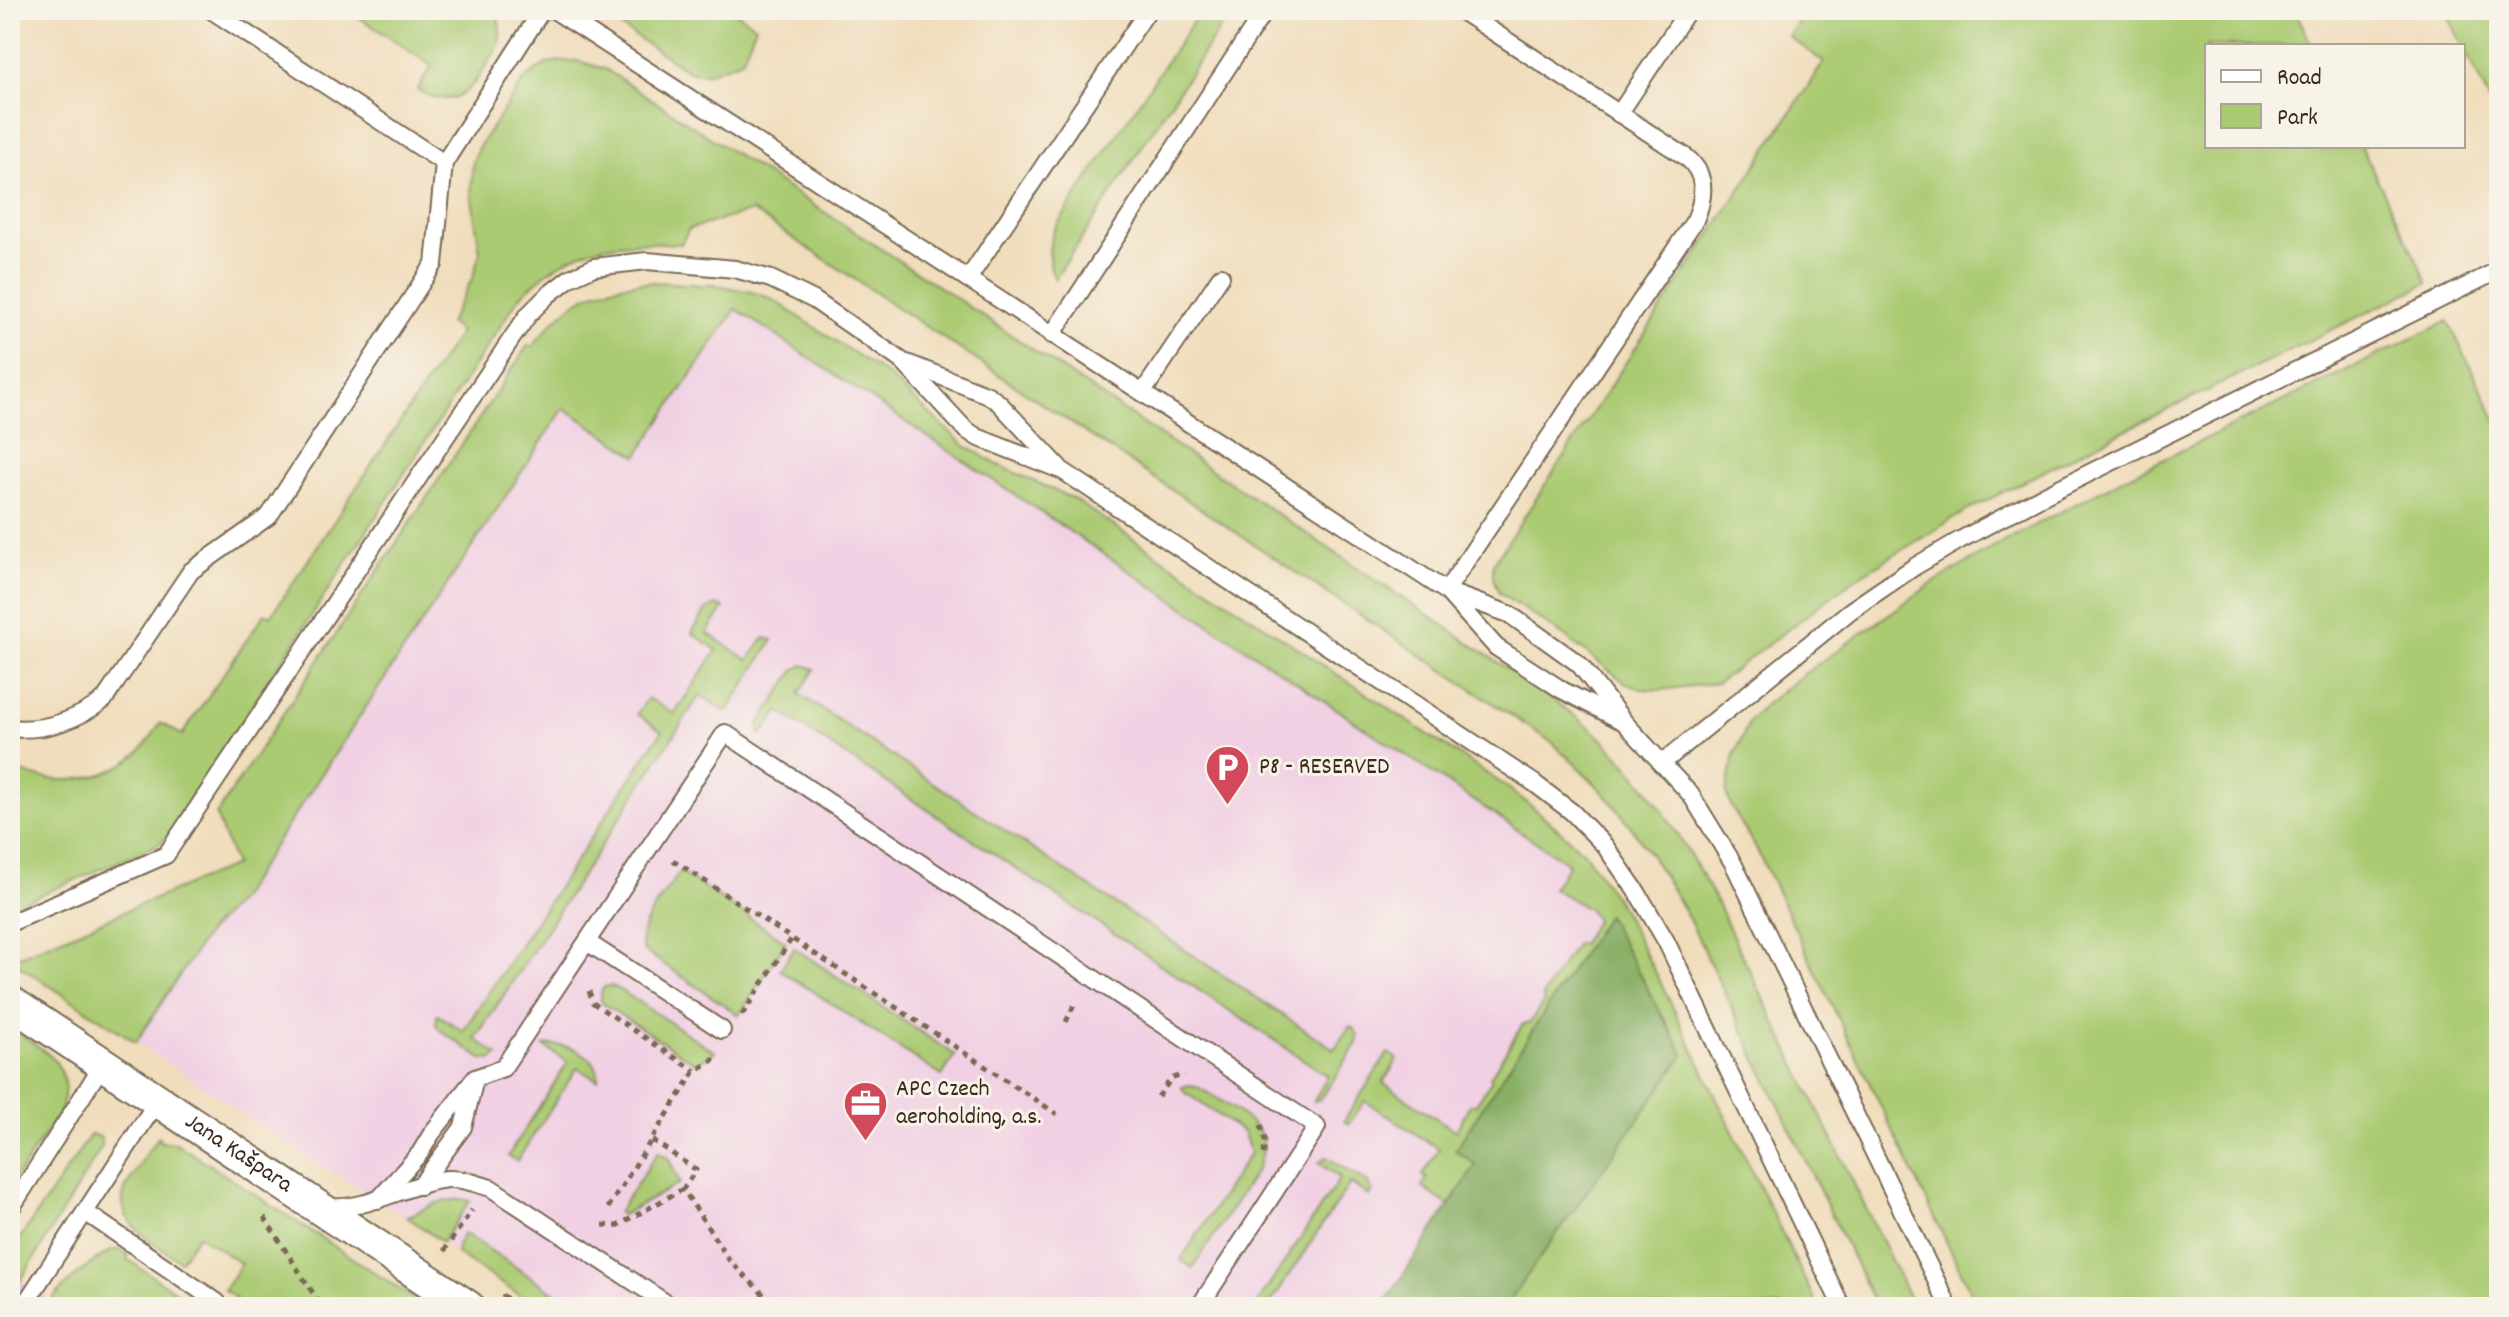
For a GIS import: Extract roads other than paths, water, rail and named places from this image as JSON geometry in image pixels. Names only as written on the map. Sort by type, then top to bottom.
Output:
[{"type":"street","name":"Jana Kašpara","points":[[10,1002],[468,1307]]},
{"type":"lane","points":[[211,10],[444,163]]},
{"type":"lane","points":[[10,728],[65,722],[87,713],[104,700],[191,571],[269,516],[434,264],[444,163],[542,10]]},
{"type":"lane","points":[[554,10],[1446,591],[1509,614],[1579,664],[1625,723],[1691,795],[1733,863],[1949,1307]]},
{"type":"lane","points":[[968,279],[1148,10]]},
{"type":"lane","points":[[1052,335],[1265,10]]},
{"type":"lane","points":[[1446,591],[1686,234],[1700,209],[1703,184],[1694,164],[1460,10]]},
{"type":"lane","points":[[1619,114],[1688,10]]},
{"type":"lane","points":[[10,923],[166,855],[521,324],[548,295],[570,278],[594,267],[635,261],[688,263],[735,269],[771,279],[805,295],[902,361],[988,395],[1063,471]]},
{"type":"lane","points":[[1661,764],[1850,611],[1949,547],[2043,496],[2499,270]]},
{"type":"lane","points":[[1143,392],[1221,276]]},
{"type":"lane","points":[[902,361],[965,429],[977,437],[1063,471],[1534,783],[1572,812],[1605,846],[1666,941],[1842,1307]]},
{"type":"lane","points":[[1446,591],[1496,647],[1562,690],[1625,723]]},
{"type":"lane","points":[[378,1200],[415,1160],[475,1078],[503,1068],[725,733],[1317,1127],[1199,1307]]},
{"type":"lane","points":[[587,942],[729,1027]]},
{"type":"lane","points":[[10,1210],[103,1064]]},
{"type":"lane","points":[[420,1186],[463,1127],[475,1078]]},
{"type":"lane","points":[[23,1307],[158,1100]]},
{"type":"lane","points":[[308,1201],[341,1207],[378,1200],[450,1179],[491,1188],[672,1307]]},
{"type":"lane","points":[[85,1212],[217,1302]]},
{"type":"place","name":"P8 - RESERVED","points":[[1228,807]]},
{"type":"place","name":"APC Czech aeroholding, a.s.","points":[[865,1143]]}]
